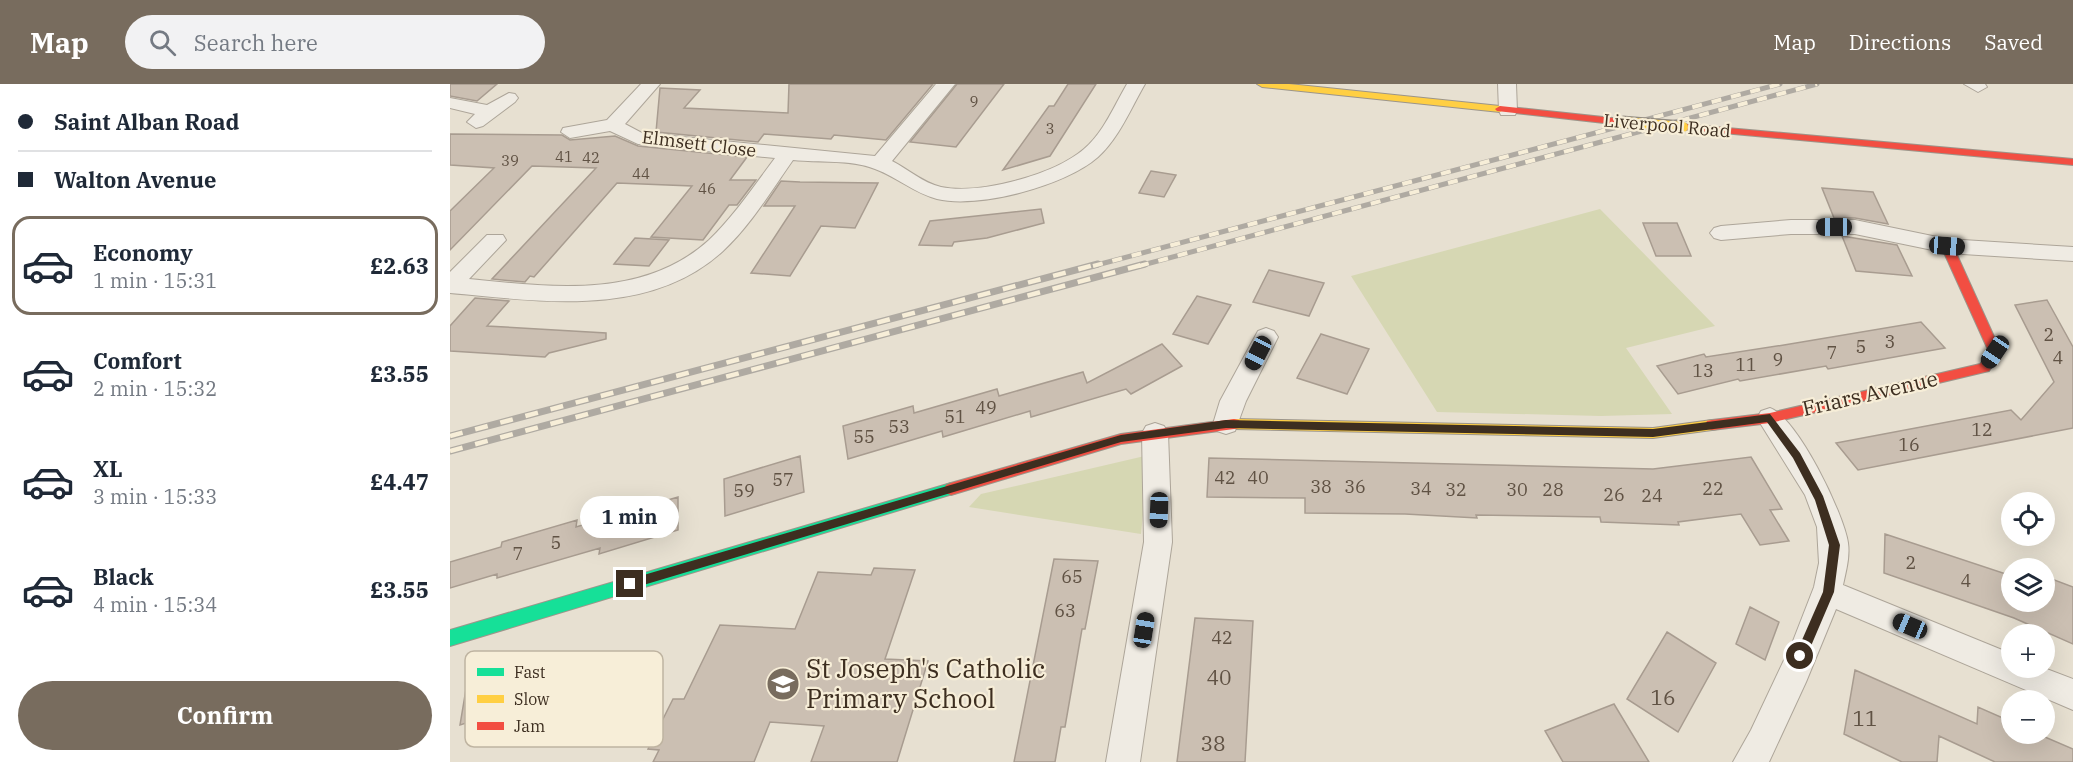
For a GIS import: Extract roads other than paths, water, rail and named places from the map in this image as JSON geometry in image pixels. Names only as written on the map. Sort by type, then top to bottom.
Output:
[{"type":"main road","name":"Liverpool Road","points":[[1262,84],[1622,122],[2073,162]]},
{"type":"main road","name":"Friars Avenue","points":[[450,638],[1121,438],[1226,424],[1653,433],[1770,418],[1984,368],[1995,352],[1947,246]]},
{"type":"street","name":"Elmsett Close","points":[[613,125],[651,84]]},
{"type":"street","points":[[880,163],[946,84]]},
{"type":"street","name":"Elmsett Close","points":[[570,132],[613,125],[638,138],[880,163],[910,182],[941,194],[975,193],[1050,176],[1077,164],[1093,151],[1136,84]]},
{"type":"street","points":[[1507,84],[1508,111]]},
{"type":"street","points":[[450,104],[482,116],[508,98]]},
{"type":"street","name":"Elmsett Close","points":[[450,285],[589,295],[623,289],[658,279],[685,267],[715,245],[788,154]]},
{"type":"street","points":[[1721,233],[1791,227],[1855,227],[1947,246],[2073,254]]},
{"type":"street","name":"Elmsett Close","points":[[450,285],[495,240]]},
{"type":"street","points":[[1226,424],[1233,401],[1267,337]]},
{"type":"street","points":[[1750,762],[1764,742],[1828,592],[1835,545],[1820,499],[1796,455],[1770,418]]},
{"type":"street","points":[[1123,762],[1158,542],[1155,433]]},
{"type":"street","points":[[1828,592],[2073,695]]},
{"type":"railway","points":[[1093,266],[1780,84]]},
{"type":"railway","points":[[1139,266],[1817,84]]},
{"type":"railway","points":[[450,436],[1098,264]]},
{"type":"railway","points":[[450,451],[1145,264]]},
{"type":"place","name":"St Joseph's Catholic Primary School","points":[[783,684]]}]
